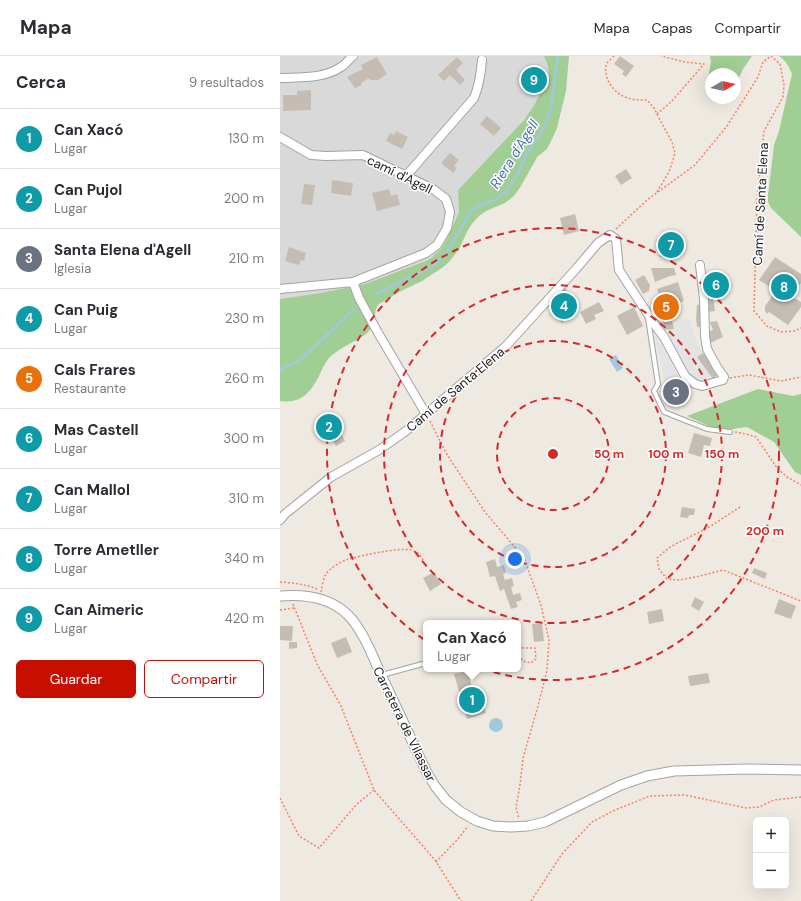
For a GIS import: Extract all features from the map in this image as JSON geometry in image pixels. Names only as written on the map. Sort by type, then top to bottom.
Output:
[{"type":"street","points":[[280,78],[315,77],[341,67],[353,56]]},
{"type":"street","points":[[406,176],[474,98],[478,88],[482,60]]},
{"type":"street","name":"camí d'Agell","points":[[280,137],[311,155],[363,155],[433,189],[446,199],[450,212],[447,228],[437,245],[426,253],[353,282],[280,288]]},
{"type":"street","points":[[610,235],[616,239],[619,270],[664,337],[685,376],[695,384],[702,386],[723,380],[724,377],[707,349],[700,265]]},
{"type":"street","name":"Camí de Santa Elena","points":[[280,520],[285,514],[331,477],[379,450],[406,431],[506,346],[598,243],[610,235]]},
{"type":"street","points":[[353,282],[359,298],[426,414]]},
{"type":"street","name":"Carretera de Vilassar","points":[[284,596],[304,596],[321,599],[335,605],[348,615],[358,627],[426,771],[435,786],[446,800],[461,812],[474,819],[493,826],[511,828],[545,822],[622,785],[647,776],[674,770],[801,770]]},
{"type":"lane","points":[[646,312],[658,384],[654,391],[664,412],[706,429],[730,432]]},
{"type":"lane","points":[[381,675],[423,664]]},
{"type":"path","points":[[614,56],[607,64],[606,73],[610,86],[617,93],[627,98],[647,100],[654,108],[672,142],[675,153],[673,160],[669,172],[655,194]]},
{"type":"path","points":[[657,114],[672,101],[704,64],[685,62],[660,56]]},
{"type":"path","name":"Camí de Santa Elena","points":[[610,235],[647,200],[695,165],[727,126],[758,77],[763,62],[771,56],[780,64],[784,85],[783,97],[764,131],[757,200],[754,311],[767,326],[781,332],[794,332],[801,328]]},
{"type":"path","points":[[723,380],[750,375],[781,381],[801,377]]},
{"type":"path","points":[[426,414],[446,453],[485,512],[524,558],[541,605],[549,640],[547,670],[523,758],[516,807],[520,826]]},
{"type":"path","points":[[730,432],[756,437],[777,468],[787,477],[801,485]]},
{"type":"path","points":[[740,507],[711,526],[670,547],[657,558],[659,569],[667,579],[680,580],[723,570],[801,601]]},
{"type":"path","points":[[280,582],[311,586],[320,590],[321,593],[326,574],[334,566],[347,560],[391,550],[410,549],[420,554],[424,562]]},
{"type":"path","points":[[284,596],[294,608],[317,664],[341,706],[374,790],[436,862],[461,901]]},
{"type":"path","points":[[280,610],[294,608]]},
{"type":"path","points":[[521,648],[535,648],[536,659],[531,663],[523,661],[521,659]]},
{"type":"path","points":[[280,798],[299,836],[319,848],[357,804],[374,790]]},
{"type":"path","points":[[531,901],[562,854],[592,822],[643,798],[650,796],[685,795],[746,808],[759,807],[774,800],[801,797]]},
{"type":"path","points":[[436,862],[458,839],[474,819]]},
{"type":"shaded area","points":[[280,56],[544,56],[549,66],[550,73],[547,88],[540,94],[524,120],[458,190],[459,212],[441,249],[430,259],[365,284],[280,299]]},
{"type":"shaded area","points":[[689,318],[698,346],[703,353],[698,357],[713,379],[706,381],[692,379],[680,363],[666,332],[675,330],[675,324]]},
{"type":"shaded area","points":[[653,328],[663,338],[680,374],[677,377],[679,385],[669,388],[666,387]]},
{"type":"green space","points":[[544,56],[569,56],[566,91],[554,135],[547,149],[537,157],[514,196],[505,203],[486,211],[479,216],[471,225],[459,249],[449,262],[442,268],[422,281],[379,304],[375,311],[374,326],[364,335],[329,358],[317,380],[305,395],[294,401],[280,401],[280,299],[365,284],[430,259],[441,249],[459,212],[458,190],[524,120],[540,94],[547,88],[549,72]]},
{"type":"green space","points":[[710,56],[752,56],[741,73],[741,68],[710,68]]},
{"type":"green space","points":[[779,56],[801,56],[801,237],[771,208],[768,202],[774,145],[779,131],[792,74],[787,64]]},
{"type":"green space","points":[[758,389],[793,396],[801,394],[801,475],[795,472],[774,442],[747,427],[719,431],[687,416]]},
{"type":"water","points":[[616,355],[623,368],[617,372],[609,359]]},
{"type":"water","points":[[496,718],[501,720],[503,725],[501,730],[496,732],[491,730],[489,725],[491,720]]},
{"type":"building","points":[[620,56],[634,66],[626,77],[622,74],[624,71],[614,64]]},
{"type":"building","points":[[377,57],[387,74],[378,80],[370,80],[369,78],[361,83],[362,85],[355,88],[347,77],[363,69],[361,65]]},
{"type":"building","points":[[457,57],[463,63],[456,70],[465,80],[460,85],[450,75],[444,81],[438,75]]},
{"type":"building","points":[[527,66],[539,70],[538,74],[547,77],[544,84],[540,83],[537,92],[520,86]]},
{"type":"building","points":[[311,90],[311,110],[283,111],[283,95],[297,95],[297,91]]},
{"type":"building","points":[[487,116],[501,128],[494,136],[480,124]]},
{"type":"building","points":[[396,131],[408,137],[402,149],[386,141],[390,133],[394,135]]},
{"type":"building","points":[[450,153],[459,160],[454,166],[457,168],[453,173],[441,163]]},
{"type":"building","points":[[626,169],[632,178],[621,185],[615,176]]},
{"type":"building","points":[[332,180],[353,183],[351,196],[331,193]]},
{"type":"building","points":[[304,184],[315,185],[312,205],[301,204]]},
{"type":"building","points":[[389,189],[391,196],[397,194],[400,205],[377,211],[372,193]]},
{"type":"building","points":[[575,214],[579,231],[564,235],[560,218]]},
{"type":"building","points":[[665,231],[684,239],[678,257],[659,250]]},
{"type":"building","points":[[289,247],[306,253],[304,261],[301,260],[299,265],[285,261]]},
{"type":"building","points":[[775,257],[801,274],[801,283],[792,297],[801,302],[801,307],[788,325],[769,312],[767,314],[765,311],[765,306],[776,291],[759,280]]},
{"type":"building","points":[[651,268],[674,268],[676,275],[655,282]]},
{"type":"building","points":[[644,275],[650,285],[649,291],[643,294],[635,280]]},
{"type":"building","points":[[709,279],[723,279],[723,292],[709,292]]},
{"type":"building","points":[[678,282],[684,301],[671,305],[673,311],[670,312],[674,329],[665,330],[663,322],[666,320],[657,289]]},
{"type":"building","points":[[564,286],[579,309],[562,323],[548,303]]},
{"type":"building","points":[[713,299],[715,311],[708,312],[706,302]]},
{"type":"building","points":[[599,302],[604,311],[594,315],[596,319],[586,324],[580,312]]},
{"type":"building","points":[[702,304],[702,326],[697,327],[697,305]]},
{"type":"building","points":[[634,307],[643,326],[627,335],[617,316]]},
{"type":"building","points":[[717,321],[723,337],[708,344],[707,332],[713,330],[710,322]]},
{"type":"building","points":[[703,353],[718,374],[713,379],[697,357]]},
{"type":"building","points":[[680,385],[683,386],[685,390],[683,393],[669,397],[666,387],[669,388]]},
{"type":"building","points":[[332,415],[345,441],[336,446],[328,431],[323,434],[317,422]]},
{"type":"building","points":[[694,433],[712,438],[710,446],[704,445],[701,457],[688,453]]},
{"type":"building","points":[[682,507],[695,509],[694,515],[689,515],[688,518],[680,517]]},
{"type":"building","points":[[495,559],[497,567],[504,565],[506,573],[503,574],[505,580],[512,578],[514,586],[511,587],[513,595],[520,593],[522,600],[516,602],[518,607],[511,609],[504,589],[500,591],[495,576],[490,577],[486,562]]},
{"type":"building","points":[[754,568],[767,573],[765,579],[752,573]]},
{"type":"building","points":[[434,572],[441,584],[430,591],[423,578]]},
{"type":"building","points":[[695,597],[704,602],[699,611],[691,606]]},
{"type":"building","points":[[779,599],[796,606],[791,619],[774,613]]},
{"type":"building","points":[[662,609],[664,621],[649,624],[647,612]]},
{"type":"building","points":[[542,623],[544,641],[534,642],[532,624]]},
{"type":"building","points":[[280,626],[293,626],[292,641],[280,640]]},
{"type":"building","points":[[346,637],[352,652],[337,658],[331,643]]},
{"type":"building","points":[[289,642],[297,642],[297,648],[289,649]]},
{"type":"building","points":[[468,672],[472,688],[479,687],[486,713],[467,719],[454,674]]},
{"type":"building","points":[[708,673],[710,683],[690,686],[688,676]]},
{"type":"waterway","name":"Riera d'Agell","points":[[376,294],[422,272],[437,263],[446,253],[472,210],[480,205],[497,199],[506,192],[520,170],[526,155],[544,128],[550,111],[558,56]]},
{"type":"waterway","name":"Riera d'Agell","points":[[280,370],[301,359],[355,308]]},
{"type":"place","name":"Can Aimeric","points":[[534,80]]},
{"type":"place","name":"Can Mallol","points":[[671,245]]},
{"type":"place","name":"Mas Castell","points":[[716,285]]},
{"type":"place","name":"Torre Ametller","points":[[784,287]]},
{"type":"place","name":"Can Puig","points":[[564,306]]},
{"type":"place","name":"Cals Frares","points":[[666,307]]},
{"type":"place","name":"Santa Elena d'Agell","points":[[676,392]]},
{"type":"place","name":"Can Pujol","points":[[329,427]]},
{"type":"place","name":"Can Xacó","points":[[472,700]]}]
